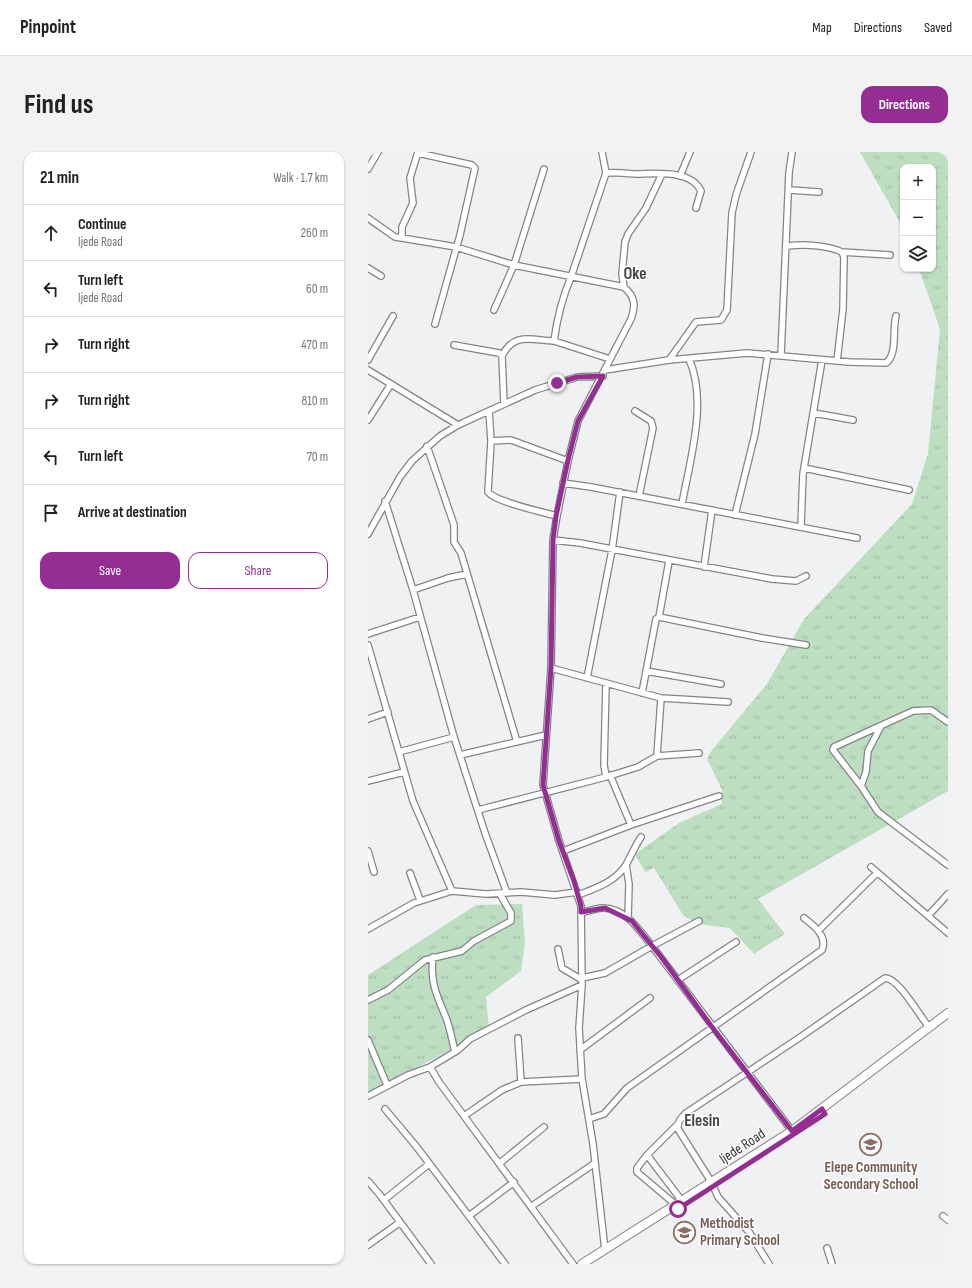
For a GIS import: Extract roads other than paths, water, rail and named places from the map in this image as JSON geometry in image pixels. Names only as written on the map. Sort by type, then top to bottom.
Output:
[{"type":"main road","name":"Ijede Road","points":[[582,1264],[679,1203],[713,1185],[823,1111],[948,1013]]},
{"type":"main road","name":"Ijede Road","points":[[592,1264],[823,1111],[948,1019]]},
{"type":"street","points":[[368,169],[378,152]]},
{"type":"street","points":[[554,341],[558,315],[565,290],[571,277],[606,173],[602,152]]},
{"type":"street","points":[[680,176],[690,152]]},
{"type":"street","points":[[669,360],[696,322],[721,320],[727,310],[732,213],[736,195],[751,152]]},
{"type":"street","points":[[781,355],[792,152]]},
{"type":"street","points":[[402,238],[402,227],[413,203],[410,178],[418,153],[472,165],[475,168],[468,205],[435,324]]},
{"type":"street","points":[[494,310],[514,265],[544,169]]},
{"type":"street","points":[[606,173],[662,174],[680,176],[694,182],[699,187],[700,198],[696,208]]},
{"type":"street","points":[[605,1250],[589,1118],[582,1079],[579,1028],[582,981],[581,912],[577,893],[544,793],[543,785],[551,668],[553,540],[556,516],[578,421],[631,319],[634,308],[634,299],[624,287],[622,274],[625,242],[628,234],[646,208],[662,174]]},
{"type":"street","points":[[790,190],[819,192]]},
{"type":"street","points":[[368,218],[395,236],[402,238],[456,247],[514,265],[624,287]]},
{"type":"street","points":[[787,246],[812,246],[842,252],[890,254]]},
{"type":"street","points":[[837,361],[843,309],[844,257],[842,252]]},
{"type":"street","points":[[368,268],[381,276]]},
{"type":"street","points":[[368,360],[394,316]]},
{"type":"street","points":[[368,534],[385,501],[408,466],[427,446],[458,425],[535,390],[577,377],[669,360],[747,353],[822,360],[886,363],[889,360],[894,339],[896,316]]},
{"type":"street","points":[[504,404],[502,356],[511,342],[518,339],[554,341],[610,359]]},
{"type":"street","points":[[454,345],[499,353],[502,356]]},
{"type":"street","points":[[735,515],[755,434],[768,354]]},
{"type":"street","points":[[682,504],[697,415],[696,377],[689,359]]},
{"type":"street","points":[[801,526],[804,468],[822,360]]},
{"type":"street","points":[[368,370],[458,425]]},
{"type":"street","points":[[368,420],[391,384]]},
{"type":"street","points":[[489,411],[491,441],[488,492],[523,507],[556,516]]},
{"type":"street","points":[[635,411],[651,421],[653,428],[639,496]]},
{"type":"street","points":[[814,413],[853,420]]},
{"type":"street","points":[[491,441],[511,440],[568,460]]},
{"type":"street","points":[[427,446],[454,526],[454,542],[461,553],[517,742]]},
{"type":"street","points":[[804,468],[909,490]]},
{"type":"street","points":[[563,484],[620,492],[857,538]]},
{"type":"street","points":[[587,678],[612,550],[620,492]]},
{"type":"street","points":[[385,501],[413,590],[454,737],[507,893]]},
{"type":"street","points":[[704,567],[712,510]]},
{"type":"street","points":[[553,540],[788,581],[796,581],[806,576]]},
{"type":"street","points":[[642,693],[656,620],[659,617],[669,561]]},
{"type":"street","points":[[413,590],[448,578],[467,574]]},
{"type":"street","points":[[368,634],[420,617]]},
{"type":"street","points":[[659,617],[762,638],[806,645]]},
{"type":"street","points":[[368,645],[413,801],[452,891]]},
{"type":"street","points":[[551,668],[661,698],[728,702]]},
{"type":"street","points":[[646,671],[721,684]]},
{"type":"street","points":[[606,684],[608,776],[631,825]]},
{"type":"street","points":[[657,756],[661,698]]},
{"type":"street","points":[[948,722],[931,710],[921,709],[899,715],[881,726],[834,747],[832,750],[861,786],[878,812],[948,866]]},
{"type":"street","points":[[368,719],[388,712]]},
{"type":"street","points":[[861,786],[866,772],[868,751],[881,726]]},
{"type":"street","points":[[460,755],[546,735]]},
{"type":"street","points":[[400,752],[454,737]]},
{"type":"street","points":[[478,810],[608,776],[638,766],[657,756],[699,753]]},
{"type":"street","points":[[368,781],[404,772]]},
{"type":"street","points":[[563,852],[631,825],[719,796]]},
{"type":"street","points":[[368,929],[420,900],[452,891],[486,894],[507,893],[555,895],[577,893],[611,880],[626,865],[641,837]]},
{"type":"street","points":[[368,851],[374,872]]},
{"type":"street","points":[[626,865],[629,887],[628,918]]},
{"type":"street","points":[[871,867],[948,933]]},
{"type":"street","points":[[410,873],[420,900]]},
{"type":"street","points":[[819,930],[877,873]]},
{"type":"street","points":[[368,1000],[383,994],[424,960],[462,951],[474,942],[511,921],[511,913],[500,894]]},
{"type":"street","points":[[928,916],[948,894]]},
{"type":"street","points":[[581,912],[605,908],[628,918],[652,946],[792,1131]]},
{"type":"street","points":[[589,1118],[604,1114],[627,1088],[822,950],[824,946],[819,930],[804,918]]},
{"type":"street","points":[[368,1096],[374,1094],[387,1085],[430,1067],[455,1052],[470,1039],[582,981],[606,973],[699,921]]},
{"type":"street","points":[[678,980],[736,942]]},
{"type":"street","points":[[558,949],[562,968],[582,981]]},
{"type":"street","points":[[433,957],[431,977],[455,1052]]},
{"type":"street","points":[[679,1203],[637,1172],[637,1168],[647,1155],[678,1124],[686,1113],[799,1038],[885,978],[891,979],[911,1000],[918,1015],[929,1027]]},
{"type":"street","points":[[580,1050],[650,998]]},
{"type":"street","points":[[518,1038],[521,1082]]},
{"type":"street","points":[[368,1040],[387,1085]]},
{"type":"street","points":[[430,1067],[464,1116],[574,1264]]},
{"type":"street","points":[[464,1116],[502,1090],[521,1082],[582,1079]]},
{"type":"street","points":[[385,1109],[505,1264]]},
{"type":"street","points":[[678,1124],[678,1129],[713,1185],[718,1196],[749,1232],[769,1264]]},
{"type":"street","points":[[500,1164],[544,1127]]},
{"type":"street","points":[[647,1155],[679,1203]]},
{"type":"street","points":[[532,1206],[595,1163]]},
{"type":"street","points":[[384,1200],[429,1164]]},
{"type":"street","points":[[368,1181],[384,1200],[399,1223],[431,1264]]},
{"type":"street","points":[[468,1216],[514,1182]]},
{"type":"street","points":[[943,1216],[948,1220]]},
{"type":"street","points":[[368,1245],[399,1223]]},
{"type":"street","points":[[826,1248],[832,1264]]},
{"type":"place","name":"Elepe Community Secondary School","points":[[871,1144]]},
{"type":"place","name":"Methodist Primary School","points":[[685,1232]]},
{"type":"district","name":"Oke","points":[[635,273]]},
{"type":"district","name":"Elesin","points":[[702,1120]]}]
